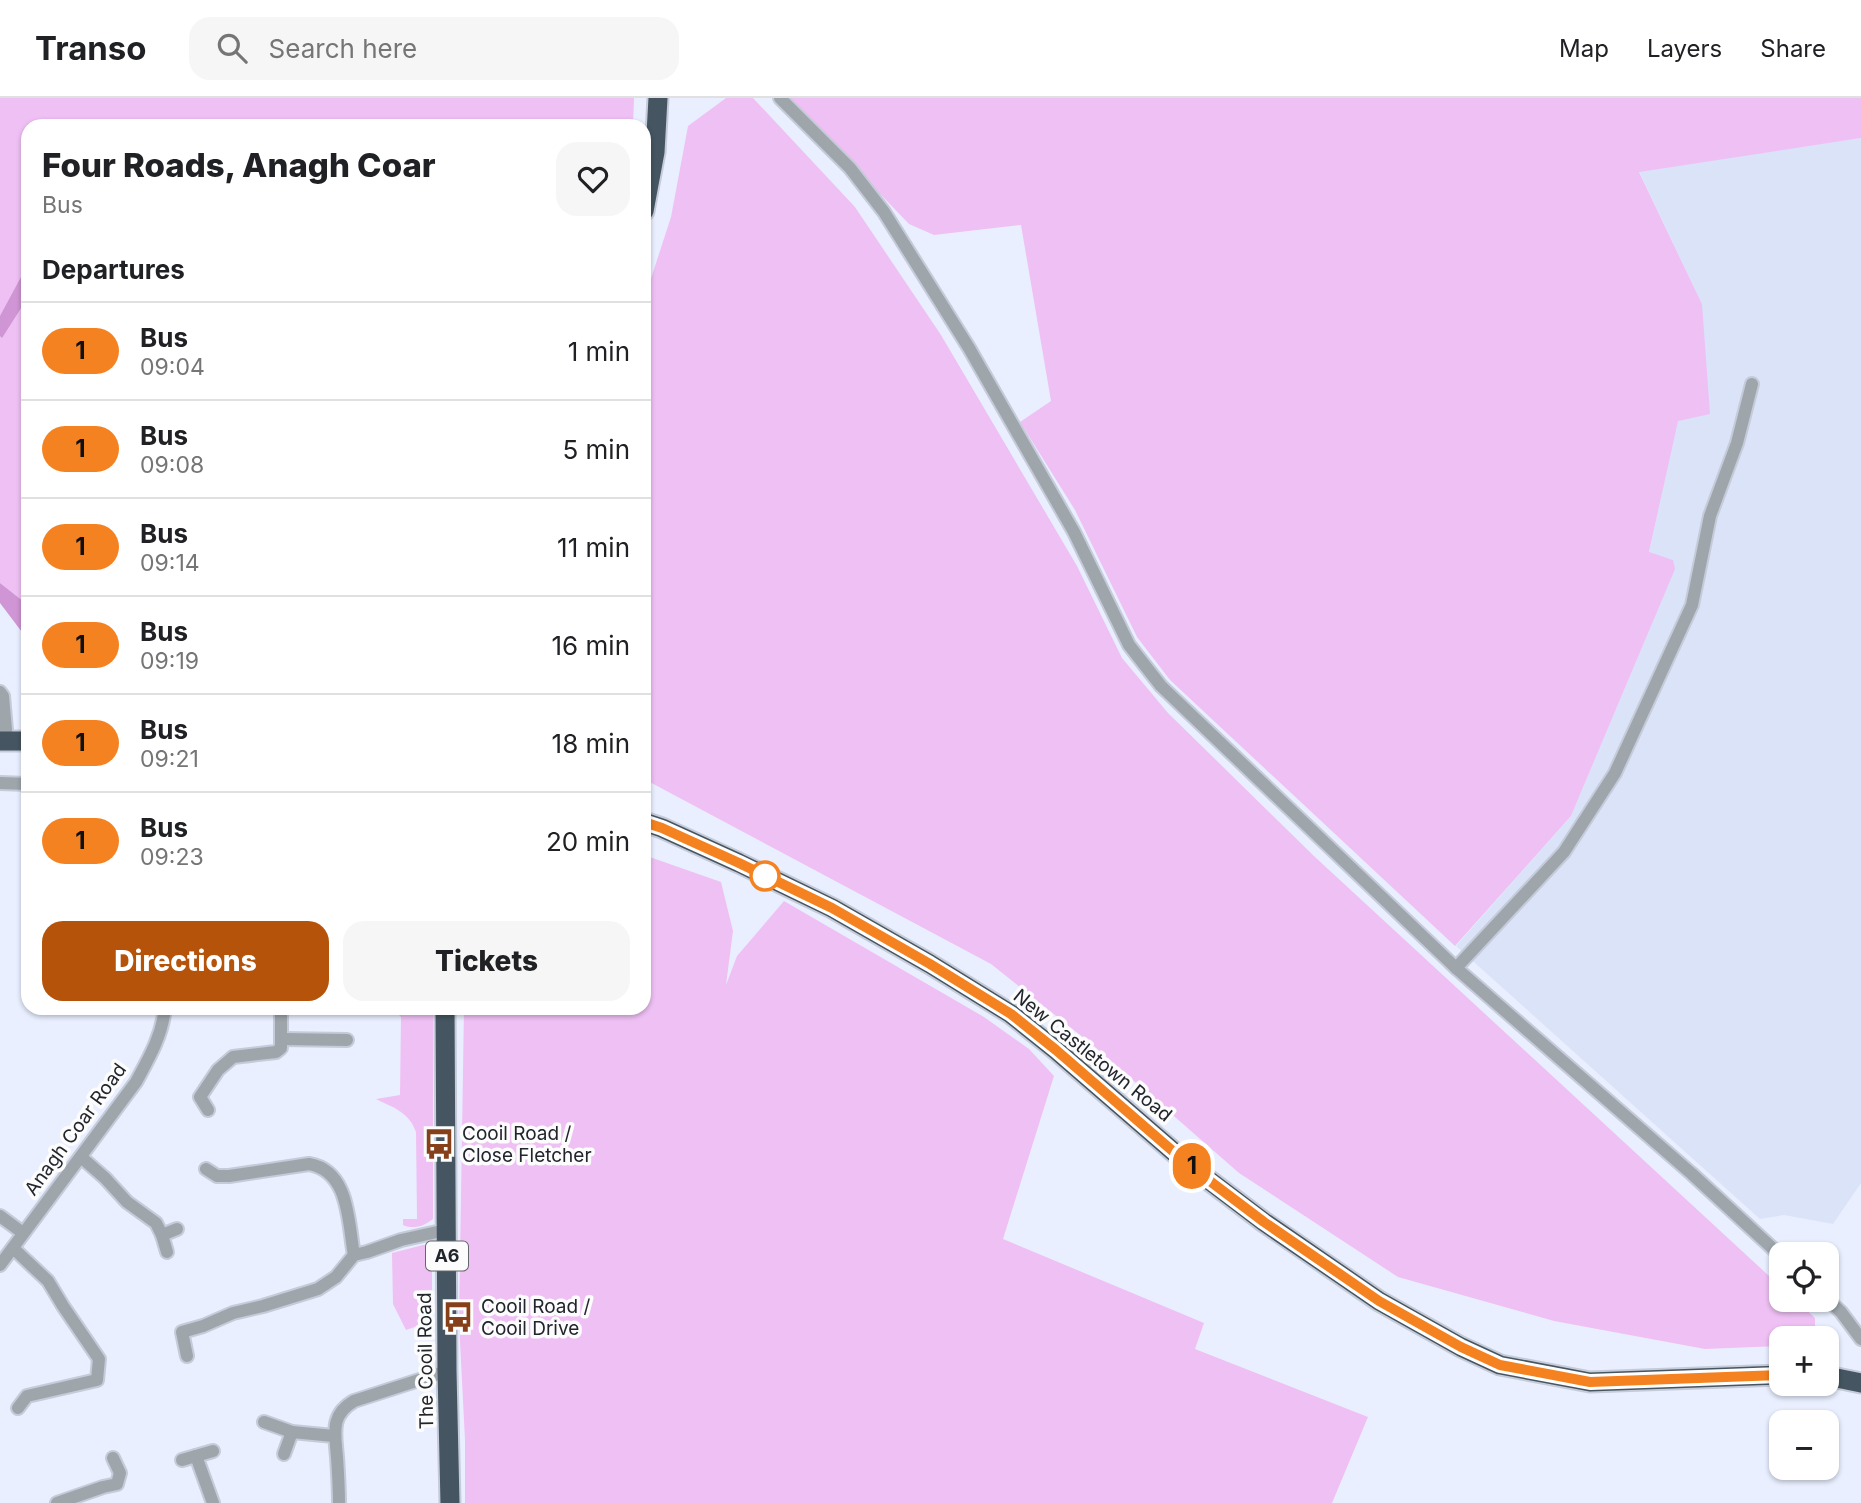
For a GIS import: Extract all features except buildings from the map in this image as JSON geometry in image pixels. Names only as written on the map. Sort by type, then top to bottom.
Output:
[{"type":"highway","points":[[651,173],[658,98]]},
{"type":"highway","name":"New Castletown Road","points":[[651,824],[832,908],[1011,1014],[1190,1166],[1264,1222],[1379,1301],[1461,1347],[1500,1365],[1590,1382],[1769,1375]]},
{"type":"highway","name":"The Cooil Road","points":[[445,1015],[450,1503]]},
{"type":"highway","points":[[1839,1378],[1861,1383]]},
{"type":"street","points":[[780,98],[850,168],[884,212],[976,360],[1074,532],[1129,645],[1170,695],[1456,968],[1692,1174],[1769,1245]]},
{"type":"street","points":[[1456,968],[1564,852],[1615,773],[1692,605],[1710,516],[1737,443],[1752,384]]},
{"type":"street","points":[[3,688],[4,741]]},
{"type":"street","points":[[0,783],[21,784]]},
{"type":"street","name":"Anagh Coar Road","points":[[0,1265],[136,1082],[154,1049],[164,1015]]},
{"type":"street","points":[[208,1110],[200,1097],[218,1070],[233,1057],[276,1052],[282,1045],[281,1015]]},
{"type":"street","points":[[282,1039],[347,1040]]},
{"type":"street","points":[[81,1157],[127,1202],[156,1223],[167,1252]]},
{"type":"street","points":[[206,1169],[217,1176],[229,1176],[309,1164],[320,1166],[337,1182],[342,1192],[354,1255]]},
{"type":"street","points":[[0,1216],[23,1233]]},
{"type":"street","points":[[162,1235],[177,1229]]},
{"type":"street","points":[[187,1356],[182,1332],[233,1312],[318,1289],[335,1277],[354,1255],[401,1240],[446,1230]]},
{"type":"street","points":[[13,1248],[48,1281],[99,1359],[98,1386],[27,1396],[18,1408]]},
{"type":"street","points":[[1839,1310],[1861,1339]]},
{"type":"street","points":[[339,1503],[334,1436],[342,1410],[354,1401],[447,1371]]},
{"type":"street","points":[[264,1422],[292,1433],[334,1436]]},
{"type":"street","points":[[284,1454],[292,1433]]},
{"type":"street","points":[[182,1460],[213,1451]]},
{"type":"street","points":[[196,1456],[214,1503]]},
{"type":"street","points":[[57,1503],[117,1484],[120,1472],[113,1458]]},
{"type":"shaded area","points":[[0,98],[634,98],[633,119],[21,119],[21,600],[0,583]]},
{"type":"shaded area","points":[[726,98],[753,98],[855,207],[941,335],[1077,566],[1122,658],[1168,713],[1315,857],[1769,1276],[1769,1312],[1809,1312],[1815,1318],[1815,1326],[1769,1326],[1769,1346],[1705,1349],[1554,1321],[1398,1277],[1239,1173],[1095,1047],[991,964],[651,783],[651,278],[671,217],[688,126]]},
{"type":"shaded area","points":[[788,98],[1861,98],[1861,138],[1639,172],[1702,304],[1710,414],[1678,421],[1649,552],[1673,560],[1675,569],[1571,816],[1455,946],[1170,680],[1137,637],[1075,510],[1020,422],[1051,401],[1021,225],[934,235],[909,224]]},
{"type":"shaded area","points":[[1861,138],[1861,1183],[1833,1224],[1784,1215],[1760,1219],[1456,946],[1571,816],[1650,628],[1673,560],[1649,553],[1702,304],[1639,171]]},
{"type":"shaded area","points":[[21,277],[21,308],[2,338],[0,316]]},
{"type":"shaded area","points":[[0,583],[21,600],[21,631],[0,603]]},
{"type":"shaded area","points":[[651,857],[721,882],[733,931],[726,985],[737,956],[784,901],[984,1017],[1029,1049],[1054,1076],[1003,1239],[1204,1323],[1195,1349],[1368,1417],[1332,1503],[465,1503],[459,1322],[464,1015],[651,1015]]},
{"type":"shaded area","points":[[399,1015],[433,1015],[433,1219],[415,1227],[403,1225],[403,1219],[417,1219],[416,1132],[405,1115],[376,1099],[400,1095]]},
{"type":"shaded area","points":[[432,1245],[432,1321],[406,1330],[393,1304],[392,1253]]},
{"type":"bus line","name":"1","points":[[651,824],[832,908],[1011,1014],[1190,1166],[1264,1222],[1379,1301],[1461,1347],[1500,1365],[1590,1382],[1769,1375]]},
{"type":"place","name":"Cooil Road / Close Fletcher","points":[[439,1144]]},
{"type":"place","name":"Cooil Road / Cooil Drive","points":[[458,1317]]}]
